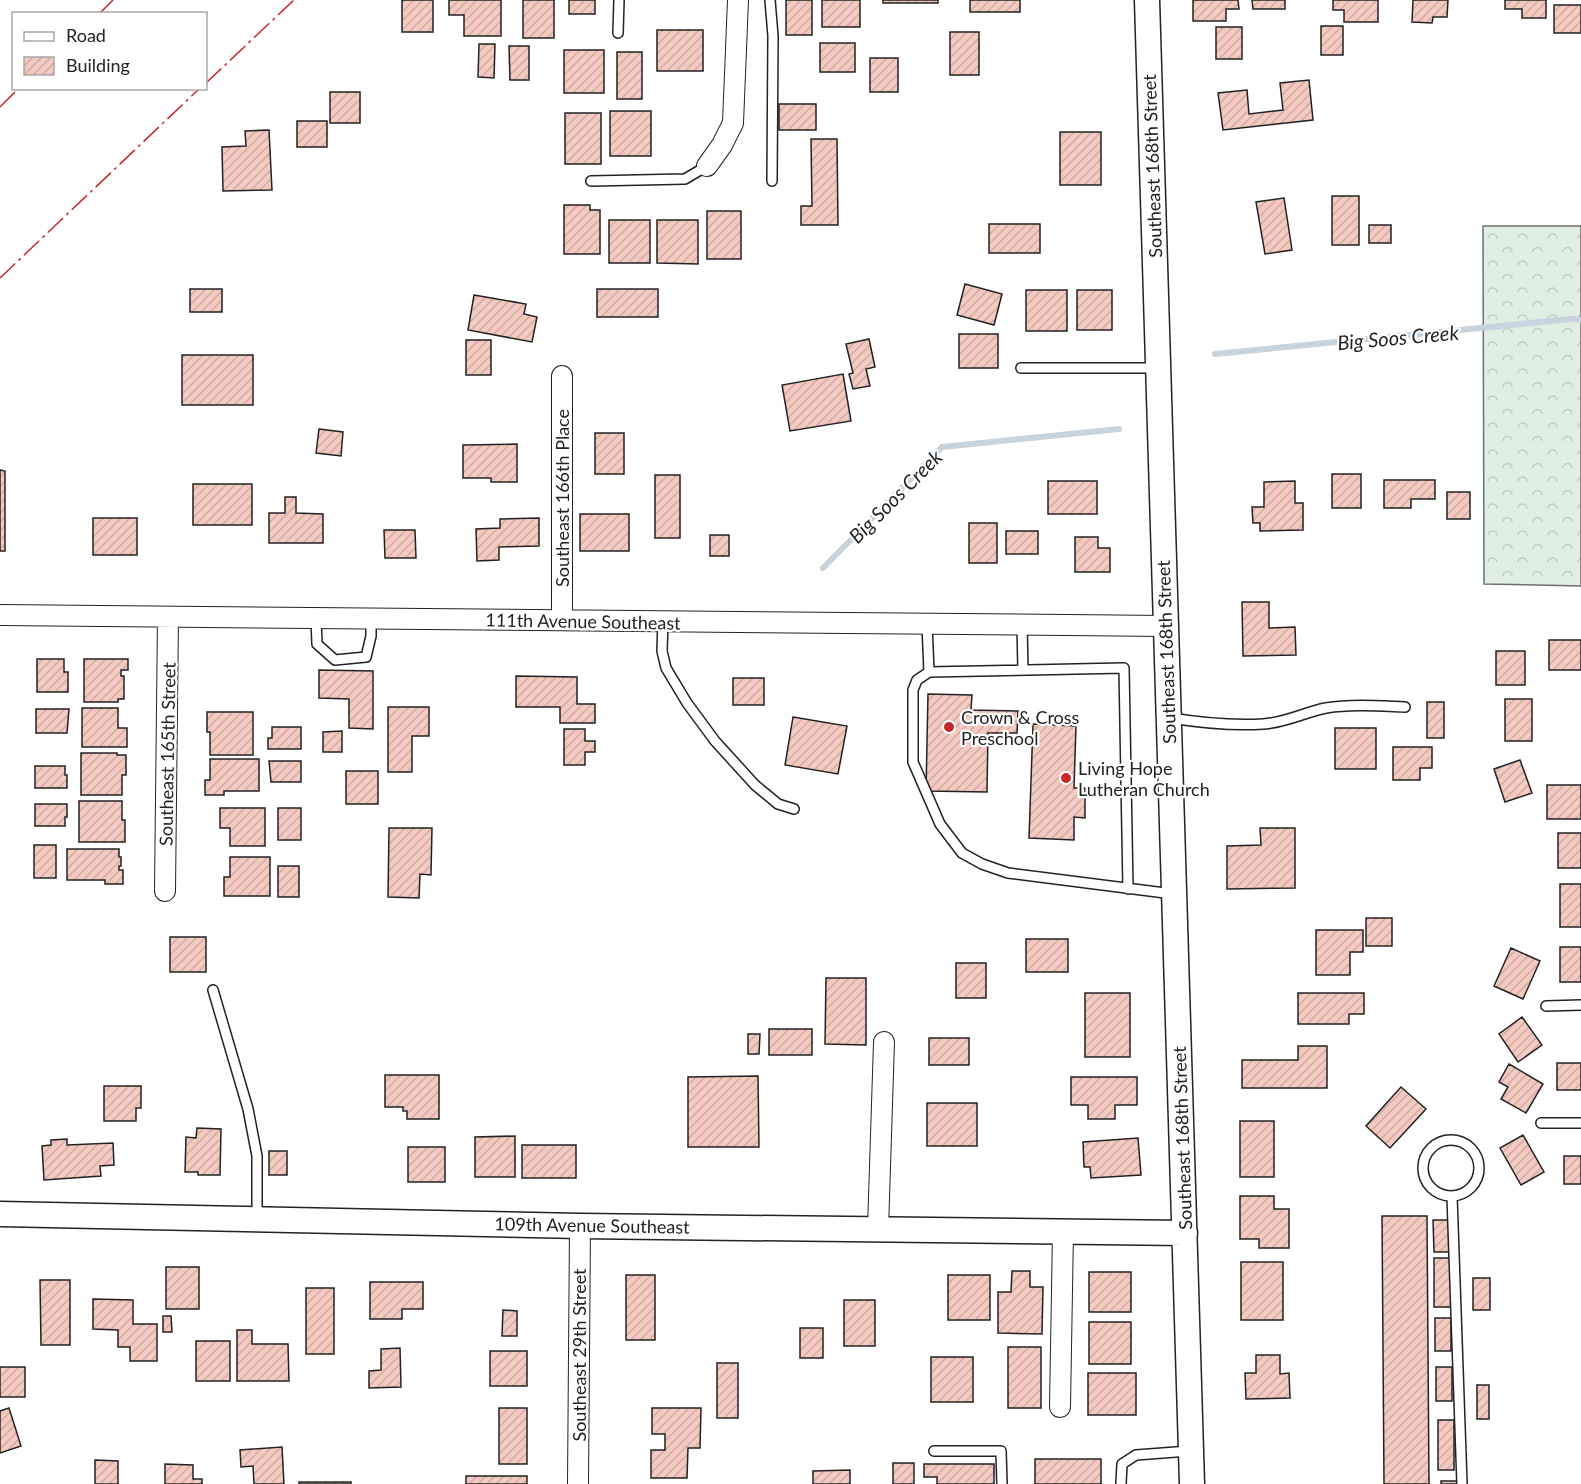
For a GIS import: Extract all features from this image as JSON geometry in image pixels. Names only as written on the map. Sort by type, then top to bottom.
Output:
[{"type":"street","points":[[707,166],[722,145],[733,123],[738,0]]},
{"type":"street","name":"Southeast 168th Street","points":[[1147,0],[1192,1484]]},
{"type":"street","name":"Southeast 166th Place","points":[[562,376],[562,620]]},
{"type":"street","name":"111th Avenue Southeast","points":[[0,615],[1166,626]]},
{"type":"street","name":"Southeast 165th Street","points":[[165,891],[168,617]]},
{"type":"street","points":[[878,1229],[884,1042]]},
{"type":"street","name":"109th Avenue Southeast","points":[[0,1214],[580,1226],[1185,1233]]},
{"type":"street","name":"Southeast 29th Street","points":[[578,1484],[580,1226]]},
{"type":"street","points":[[1060,1407],[1063,1232]]},
{"type":"lane","points":[[618,33],[619,0]]},
{"type":"lane","points":[[770,0],[773,36],[772,182]]},
{"type":"lane","points":[[591,181],[685,179],[707,166]]},
{"type":"lane","points":[[1021,368],[1158,368]]},
{"type":"lane","points":[[316,618],[317,644],[335,660],[366,657],[371,619]]},
{"type":"lane","points":[[663,621],[662,651],[666,668],[687,703],[715,741],[755,785],[778,804],[794,809]]},
{"type":"lane","points":[[927,624],[928,672]]},
{"type":"lane","points":[[1022,625],[1023,670]]},
{"type":"lane","points":[[1128,889],[1124,668],[928,672],[917,680],[913,690],[913,762],[940,824],[962,853],[982,864],[1008,873],[1128,889],[1174,894]]},
{"type":"lane","points":[[1168,718],[1208,724],[1266,724],[1326,708],[1405,707]]},
{"type":"lane","points":[[213,990],[248,1109],[255,1145],[257,1219]]},
{"type":"lane","points":[[1546,1006],[1581,1005]]},
{"type":"lane","points":[[1541,1123],[1581,1123]]},
{"type":"lane","points":[[1449,1139],[1470,1146],[1477,1155],[1480,1166],[1478,1177],[1472,1187],[1463,1194],[1452,1196],[1441,1195],[1431,1189],[1422,1169],[1429,1148],[1449,1139]]},
{"type":"lane","points":[[1452,1196],[1462,1484]]},
{"type":"lane","points":[[934,1451],[1001,1450],[1002,1484]]},
{"type":"lane","points":[[1121,1484],[1122,1464],[1136,1455],[1191,1451]]},
{"type":"green space","points":[[1483,226],[1581,226],[1581,586],[1484,584]]},
{"type":"building","points":[[402,0],[433,0],[433,32],[402,32]]},
{"type":"building","points":[[449,0],[501,0],[501,36],[464,36],[464,15],[449,15]]},
{"type":"building","points":[[523,0],[554,0],[554,38],[523,38]]},
{"type":"building","points":[[569,0],[595,0],[595,14],[569,14]]},
{"type":"building","points":[[786,0],[812,0],[812,35],[786,35]]},
{"type":"building","points":[[822,0],[860,0],[860,27],[822,27]]},
{"type":"building","points":[[883,0],[938,0],[938,3],[883,3]]},
{"type":"building","points":[[970,0],[1020,0],[1020,12],[970,12]]},
{"type":"building","points":[[1193,0],[1238,0],[1239,9],[1226,9],[1226,21],[1193,21]]},
{"type":"building","points":[[1252,0],[1285,0],[1285,9],[1253,9]]},
{"type":"building","points":[[1333,0],[1378,0],[1378,22],[1344,22],[1344,10],[1333,10]]},
{"type":"building","points":[[1413,0],[1448,0],[1447,17],[1433,17],[1432,23],[1412,22]]},
{"type":"building","points":[[1505,0],[1546,0],[1546,18],[1522,18],[1522,9],[1505,9]]},
{"type":"building","points":[[1554,5],[1581,5],[1581,33],[1554,33]]},
{"type":"building","points":[[1321,26],[1343,26],[1343,55],[1321,55]]},
{"type":"building","points":[[1216,27],[1242,27],[1242,59],[1216,59]]},
{"type":"building","points":[[657,30],[703,30],[703,71],[657,71]]},
{"type":"building","points":[[950,32],[979,32],[979,75],[950,75]]},
{"type":"building","points":[[820,43],[855,43],[855,72],[820,72]]},
{"type":"building","points":[[479,44],[495,44],[494,78],[478,77]]},
{"type":"building","points":[[509,46],[529,46],[529,80],[510,80]]},
{"type":"building","points":[[564,50],[604,50],[604,93],[564,93]]},
{"type":"building","points":[[617,52],[642,52],[642,99],[617,99]]},
{"type":"building","points":[[870,58],[898,58],[898,92],[870,92]]},
{"type":"building","points":[[1309,80],[1313,120],[1223,130],[1218,93],[1247,90],[1249,114],[1283,110],[1280,83]]},
{"type":"building","points":[[330,92],[360,92],[360,123],[330,123]]},
{"type":"building","points":[[779,104],[816,104],[816,130],[779,130]]},
{"type":"building","points":[[610,111],[651,111],[651,156],[610,156]]},
{"type":"building","points":[[565,113],[601,113],[601,164],[565,164]]},
{"type":"building","points":[[297,121],[327,121],[327,147],[297,147]]},
{"type":"building","points":[[269,130],[272,190],[223,191],[222,147],[246,146],[245,131]]},
{"type":"building","points":[[1060,132],[1101,132],[1101,185],[1060,185]]},
{"type":"building","points":[[811,139],[837,139],[838,225],[801,225],[801,206],[812,206]]},
{"type":"building","points":[[1332,196],[1359,196],[1359,245],[1332,245]]},
{"type":"building","points":[[1284,198],[1292,250],[1265,254],[1256,202]]},
{"type":"building","points":[[564,205],[590,205],[590,210],[600,210],[600,254],[564,254]]},
{"type":"building","points":[[707,211],[741,211],[741,259],[707,259]]},
{"type":"building","points":[[609,220],[650,220],[650,263],[609,263]]},
{"type":"building","points":[[657,220],[698,220],[698,264],[657,263]]},
{"type":"building","points":[[989,224],[1040,224],[1040,253],[989,253]]},
{"type":"building","points":[[1369,225],[1391,225],[1391,243],[1369,243]]},
{"type":"building","points":[[965,284],[1002,294],[994,325],[957,315]]},
{"type":"building","points":[[190,289],[222,289],[222,312],[190,312]]},
{"type":"building","points":[[597,289],[658,289],[658,317],[597,317]]},
{"type":"building","points":[[1026,290],[1067,290],[1067,331],[1026,331]]},
{"type":"building","points":[[1077,290],[1112,290],[1112,330],[1077,330]]},
{"type":"building","points":[[474,295],[526,304],[524,314],[537,317],[532,342],[468,330]]},
{"type":"building","points":[[959,334],[998,334],[998,368],[959,368]]},
{"type":"building","points":[[869,339],[875,367],[866,369],[870,386],[853,389],[849,374],[853,373],[846,344]]},
{"type":"building","points":[[466,340],[491,340],[491,375],[466,375]]},
{"type":"building","points":[[182,355],[253,355],[253,405],[182,405]]},
{"type":"building","points":[[843,374],[851,421],[790,431],[782,385]]},
{"type":"building","points":[[319,429],[343,432],[341,456],[316,453]]},
{"type":"building","points":[[595,433],[624,433],[624,474],[595,474]]},
{"type":"building","points":[[517,444],[517,482],[491,482],[491,478],[463,478],[463,445]]},
{"type":"building","points":[[0,470],[5,471],[5,551],[0,551]]},
{"type":"building","points":[[1332,474],[1361,474],[1361,508],[1332,508]]},
{"type":"building","points":[[655,475],[680,475],[680,538],[655,538]]},
{"type":"building","points":[[1384,480],[1435,480],[1435,499],[1411,499],[1411,508],[1384,508]]},
{"type":"building","points":[[1048,481],[1097,481],[1097,514],[1048,514]]},
{"type":"building","points":[[1295,481],[1295,503],[1303,503],[1303,530],[1260,531],[1260,523],[1253,523],[1252,507],[1264,507],[1264,482]]},
{"type":"building","points":[[193,484],[252,484],[252,525],[193,525]]},
{"type":"building","points":[[1447,492],[1470,492],[1470,519],[1447,519]]},
{"type":"building","points":[[285,497],[296,497],[296,513],[323,514],[323,543],[269,543],[269,513],[285,513]]},
{"type":"building","points":[[580,514],[629,514],[629,551],[580,551]]},
{"type":"building","points":[[93,518],[137,518],[137,555],[93,555]]},
{"type":"building","points":[[539,518],[539,546],[499,547],[499,560],[477,561],[476,529],[500,528],[500,519]]},
{"type":"building","points":[[969,523],[997,523],[997,563],[969,563]]},
{"type":"building","points":[[384,530],[415,530],[416,558],[385,558]]},
{"type":"building","points":[[1006,531],[1038,531],[1038,554],[1006,554]]},
{"type":"building","points":[[710,535],[729,535],[729,556],[710,556]]},
{"type":"building","points":[[1075,537],[1098,537],[1098,548],[1110,548],[1110,572],[1075,572]]},
{"type":"building","points":[[1242,602],[1269,602],[1269,628],[1295,627],[1296,655],[1243,656]]},
{"type":"building","points":[[1549,640],[1581,640],[1581,670],[1549,670]]},
{"type":"building","points":[[1496,651],[1525,651],[1525,685],[1496,685]]},
{"type":"building","points":[[37,659],[64,659],[64,672],[68,672],[68,692],[37,692]]},
{"type":"building","points":[[84,659],[128,659],[128,670],[121,670],[121,676],[124,676],[124,699],[118,699],[118,702],[84,702]]},
{"type":"building","points":[[319,670],[373,671],[373,729],[349,728],[349,699],[319,698]]},
{"type":"building","points":[[516,676],[577,677],[577,704],[595,704],[595,723],[560,723],[560,707],[516,707]]},
{"type":"building","points":[[733,678],[764,678],[764,705],[733,705]]},
{"type":"building","points":[[928,694],[972,695],[971,710],[1018,711],[1017,733],[988,733],[987,792],[926,791]]},
{"type":"building","points":[[1505,699],[1532,699],[1532,741],[1505,741]]},
{"type":"building","points":[[1427,702],[1444,702],[1444,738],[1427,738]]},
{"type":"building","points":[[388,707],[429,707],[429,736],[412,736],[412,772],[388,772]]},
{"type":"building","points":[[82,708],[118,708],[118,728],[127,728],[127,747],[82,747]]},
{"type":"building","points":[[36,709],[69,709],[67,733],[36,733]]},
{"type":"building","points":[[207,712],[253,712],[253,755],[210,755]]},
{"type":"building","points":[[793,717],[847,726],[838,774],[785,765]]},
{"type":"building","points":[[1033,724],[1076,726],[1074,788],[1085,788],[1085,818],[1074,817],[1074,840],[1029,838]]},
{"type":"building","points":[[272,727],[301,727],[301,749],[268,749],[268,738],[272,738]]},
{"type":"building","points":[[1335,728],[1376,728],[1376,769],[1335,769]]},
{"type":"building","points":[[564,729],[585,729],[585,741],[595,741],[595,752],[585,752],[585,765],[564,765]]},
{"type":"building","points":[[342,731],[342,752],[323,752],[323,732]]},
{"type":"building","points":[[1393,747],[1432,747],[1432,768],[1420,768],[1420,780],[1393,780]]},
{"type":"building","points":[[81,753],[126,755],[126,775],[122,775],[122,795],[81,795]]},
{"type":"building","points":[[210,759],[259,759],[259,791],[224,791],[224,795],[205,795],[205,780],[210,780]]},
{"type":"building","points":[[1520,760],[1532,793],[1505,802],[1494,769]]},
{"type":"building","points":[[269,761],[301,761],[301,782],[271,782]]},
{"type":"building","points":[[35,766],[65,766],[67,788],[35,788]]},
{"type":"building","points":[[346,771],[378,771],[378,804],[346,804]]},
{"type":"building","points":[[1547,785],[1581,785],[1581,819],[1547,819]]},
{"type":"building","points":[[79,801],[122,801],[125,842],[79,842]]},
{"type":"building","points":[[35,804],[67,804],[65,826],[35,826]]},
{"type":"building","points":[[220,808],[265,808],[265,846],[230,846],[230,828],[220,828]]},
{"type":"building","points":[[278,808],[301,808],[301,840],[278,840]]},
{"type":"building","points":[[389,828],[432,828],[431,875],[420,874],[419,898],[388,897]]},
{"type":"building","points":[[1260,828],[1295,828],[1295,888],[1227,889],[1227,846],[1261,845]]},
{"type":"building","points":[[1558,833],[1581,833],[1581,868],[1558,868]]},
{"type":"building","points":[[34,845],[56,845],[56,878],[34,878]]},
{"type":"building","points":[[67,849],[119,849],[121,866],[119,870],[123,870],[123,884],[105,884],[105,880],[67,880]]},
{"type":"building","points":[[230,857],[270,857],[270,896],[224,896],[224,877],[230,877]]},
{"type":"building","points":[[278,866],[299,866],[299,897],[278,897]]},
{"type":"building","points":[[1560,884],[1581,884],[1581,927],[1560,927]]},
{"type":"building","points":[[1366,918],[1392,918],[1392,946],[1366,946]]},
{"type":"building","points":[[1316,930],[1363,930],[1363,952],[1350,952],[1350,975],[1316,975]]},
{"type":"building","points":[[170,937],[206,937],[206,972],[170,972]]},
{"type":"building","points":[[1026,939],[1068,939],[1068,972],[1026,972]]},
{"type":"building","points":[[1560,947],[1581,947],[1581,982],[1560,982]]},
{"type":"building","points":[[1511,948],[1540,961],[1523,999],[1494,986]]},
{"type":"building","points":[[956,963],[986,963],[986,998],[956,998]]},
{"type":"building","points":[[826,978],[866,978],[866,1045],[825,1044]]},
{"type":"building","points":[[1085,993],[1130,993],[1130,1057],[1085,1057]]},
{"type":"building","points":[[1298,993],[1364,993],[1364,1014],[1349,1014],[1349,1024],[1298,1024]]},
{"type":"building","points":[[1522,1017],[1542,1045],[1518,1062],[1499,1034]]},
{"type":"building","points":[[769,1029],[812,1029],[812,1055],[769,1055]]},
{"type":"building","points":[[748,1034],[760,1034],[759,1054],[748,1054]]},
{"type":"building","points":[[929,1038],[969,1038],[969,1065],[929,1065]]},
{"type":"building","points":[[1298,1046],[1327,1046],[1327,1088],[1242,1088],[1242,1060],[1298,1060]]},
{"type":"building","points":[[1557,1063],[1581,1063],[1581,1090],[1557,1090]]},
{"type":"building","points":[[1509,1064],[1543,1084],[1526,1113],[1501,1099],[1508,1087],[1499,1082]]},
{"type":"building","points":[[385,1075],[439,1075],[439,1119],[407,1119],[407,1111],[403,1111],[403,1107],[385,1107]]},
{"type":"building","points":[[758,1076],[759,1147],[688,1147],[688,1077]]},
{"type":"building","points":[[1071,1077],[1137,1077],[1137,1105],[1115,1105],[1115,1119],[1088,1119],[1088,1105],[1071,1105]]},
{"type":"building","points":[[104,1086],[141,1086],[141,1108],[136,1108],[136,1121],[104,1121]]},
{"type":"building","points":[[1401,1087],[1426,1109],[1390,1148],[1366,1126]]},
{"type":"building","points":[[927,1103],[977,1103],[977,1146],[927,1146]]},
{"type":"building","points":[[1240,1121],[1274,1121],[1274,1177],[1240,1177]]},
{"type":"building","points":[[197,1128],[221,1129],[220,1175],[198,1175],[198,1172],[185,1172],[186,1137],[196,1138]]},
{"type":"building","points":[[1523,1135],[1544,1172],[1521,1185],[1500,1148]]},
{"type":"building","points":[[515,1136],[515,1177],[475,1177],[475,1137]]},
{"type":"building","points":[[1138,1138],[1141,1175],[1091,1178],[1090,1167],[1084,1167],[1083,1142]]},
{"type":"building","points":[[67,1139],[67,1145],[113,1143],[114,1165],[100,1166],[101,1176],[44,1180],[42,1146],[51,1145],[51,1140]]},
{"type":"building","points":[[522,1145],[576,1145],[576,1178],[522,1178]]},
{"type":"building","points":[[408,1147],[445,1147],[445,1182],[408,1182]]},
{"type":"building","points":[[269,1151],[287,1151],[287,1175],[269,1175]]},
{"type":"building","points":[[1564,1156],[1581,1156],[1581,1184],[1564,1184]]},
{"type":"building","points":[[1240,1196],[1274,1196],[1274,1209],[1289,1209],[1289,1248],[1259,1248],[1259,1239],[1240,1239]]},
{"type":"building","points":[[1382,1216],[1427,1216],[1429,1484],[1384,1484]]},
{"type":"building","points":[[1433,1220],[1449,1220],[1449,1252],[1434,1252]]},
{"type":"building","points":[[1434,1258],[1451,1258],[1451,1307],[1434,1307]]},
{"type":"building","points":[[1241,1262],[1283,1262],[1283,1320],[1241,1320]]},
{"type":"building","points":[[166,1267],[199,1267],[199,1309],[166,1309]]},
{"type":"building","points":[[1012,1271],[1030,1271],[1030,1287],[1043,1287],[1042,1334],[998,1333],[998,1292],[1011,1292]]},
{"type":"building","points":[[1089,1272],[1131,1272],[1131,1312],[1089,1312]]},
{"type":"building","points":[[626,1275],[655,1275],[655,1340],[626,1340]]},
{"type":"building","points":[[948,1275],[990,1275],[990,1320],[948,1320]]},
{"type":"building","points":[[1473,1278],[1490,1278],[1490,1310],[1473,1310]]},
{"type":"building","points":[[40,1280],[70,1280],[70,1345],[41,1345]]},
{"type":"building","points":[[370,1282],[423,1282],[423,1309],[402,1309],[402,1319],[370,1319]]},
{"type":"building","points":[[306,1288],[334,1288],[334,1354],[306,1354]]},
{"type":"building","points":[[93,1299],[133,1300],[133,1324],[157,1324],[157,1361],[130,1361],[130,1347],[118,1347],[118,1330],[93,1329]]},
{"type":"building","points":[[844,1300],[875,1300],[875,1346],[844,1346]]},
{"type":"building","points":[[503,1310],[517,1311],[517,1336],[502,1336]]},
{"type":"building","points":[[163,1316],[171,1316],[172,1332],[163,1332]]},
{"type":"building","points":[[1435,1318],[1451,1318],[1451,1351],[1435,1351]]},
{"type":"building","points":[[1089,1322],[1131,1322],[1131,1364],[1089,1364]]},
{"type":"building","points":[[800,1328],[823,1328],[823,1358],[800,1358]]},
{"type":"building","points":[[237,1330],[252,1330],[252,1344],[288,1344],[289,1381],[237,1381]]},
{"type":"building","points":[[196,1341],[230,1341],[230,1381],[196,1381]]},
{"type":"building","points":[[1008,1347],[1041,1347],[1041,1408],[1008,1408]]},
{"type":"building","points":[[400,1348],[401,1387],[369,1388],[369,1371],[381,1370],[381,1349]]},
{"type":"building","points":[[490,1351],[527,1351],[527,1386],[490,1386]]},
{"type":"building","points":[[1256,1355],[1280,1355],[1280,1374],[1289,1373],[1290,1398],[1246,1399],[1245,1373],[1256,1373]]},
{"type":"building","points":[[931,1357],[973,1357],[973,1402],[931,1402]]},
{"type":"building","points":[[717,1363],[738,1363],[738,1418],[717,1418]]},
{"type":"building","points":[[0,1367],[25,1367],[25,1397],[0,1397]]},
{"type":"building","points":[[1436,1367],[1452,1367],[1452,1401],[1436,1401]]},
{"type":"building","points":[[1088,1373],[1136,1373],[1136,1415],[1088,1415]]},
{"type":"building","points":[[1477,1385],[1489,1385],[1489,1419],[1477,1419]]},
{"type":"building","points":[[9,1408],[21,1446],[0,1453],[0,1411]]},
{"type":"building","points":[[499,1408],[527,1408],[527,1464],[499,1464]]},
{"type":"building","points":[[652,1408],[701,1408],[700,1448],[688,1448],[687,1478],[651,1478],[651,1450],[665,1450],[665,1434],[652,1434]]},
{"type":"building","points":[[1438,1420],[1454,1420],[1454,1470],[1438,1470]]},
{"type":"building","points":[[282,1447],[284,1484],[254,1484],[253,1466],[241,1467],[240,1450]]},
{"type":"building","points":[[1035,1459],[1101,1459],[1101,1484],[1035,1484]]},
{"type":"building","points":[[95,1460],[118,1461],[118,1484],[95,1484]]},
{"type":"building","points":[[893,1463],[914,1463],[914,1484],[893,1484]]},
{"type":"building","points":[[165,1464],[193,1465],[193,1479],[202,1479],[202,1484],[165,1484]]},
{"type":"building","points":[[924,1464],[994,1464],[994,1484],[937,1484],[937,1477],[924,1477]]},
{"type":"building","points":[[850,1470],[850,1484],[813,1484],[813,1471]]},
{"type":"building","points":[[466,1476],[527,1476],[527,1484],[466,1484]]},
{"type":"building","points":[[1441,1481],[1458,1481],[1458,1484],[1441,1484]]},
{"type":"building","points":[[299,1482],[351,1482],[351,1484],[299,1484]]},
{"type":"waterway","name":"Big Soos Creek","points":[[1215,354],[1571,319],[1581,320]]},
{"type":"waterway","name":"Big Soos Creek","points":[[823,568],[942,447],[1119,429]]},
{"type":"power","points":[[101,12],[113,0]]},
{"type":"power","points":[[207,82],[294,0]]},
{"type":"power","points":[[0,107],[17,90]]},
{"type":"power","points":[[0,278],[198,90]]},
{"type":"place","name":"Crown & Cross Preschool","points":[[949,727]]},
{"type":"place","name":"Living Hope Lutheran Church","points":[[1066,778]]}]
